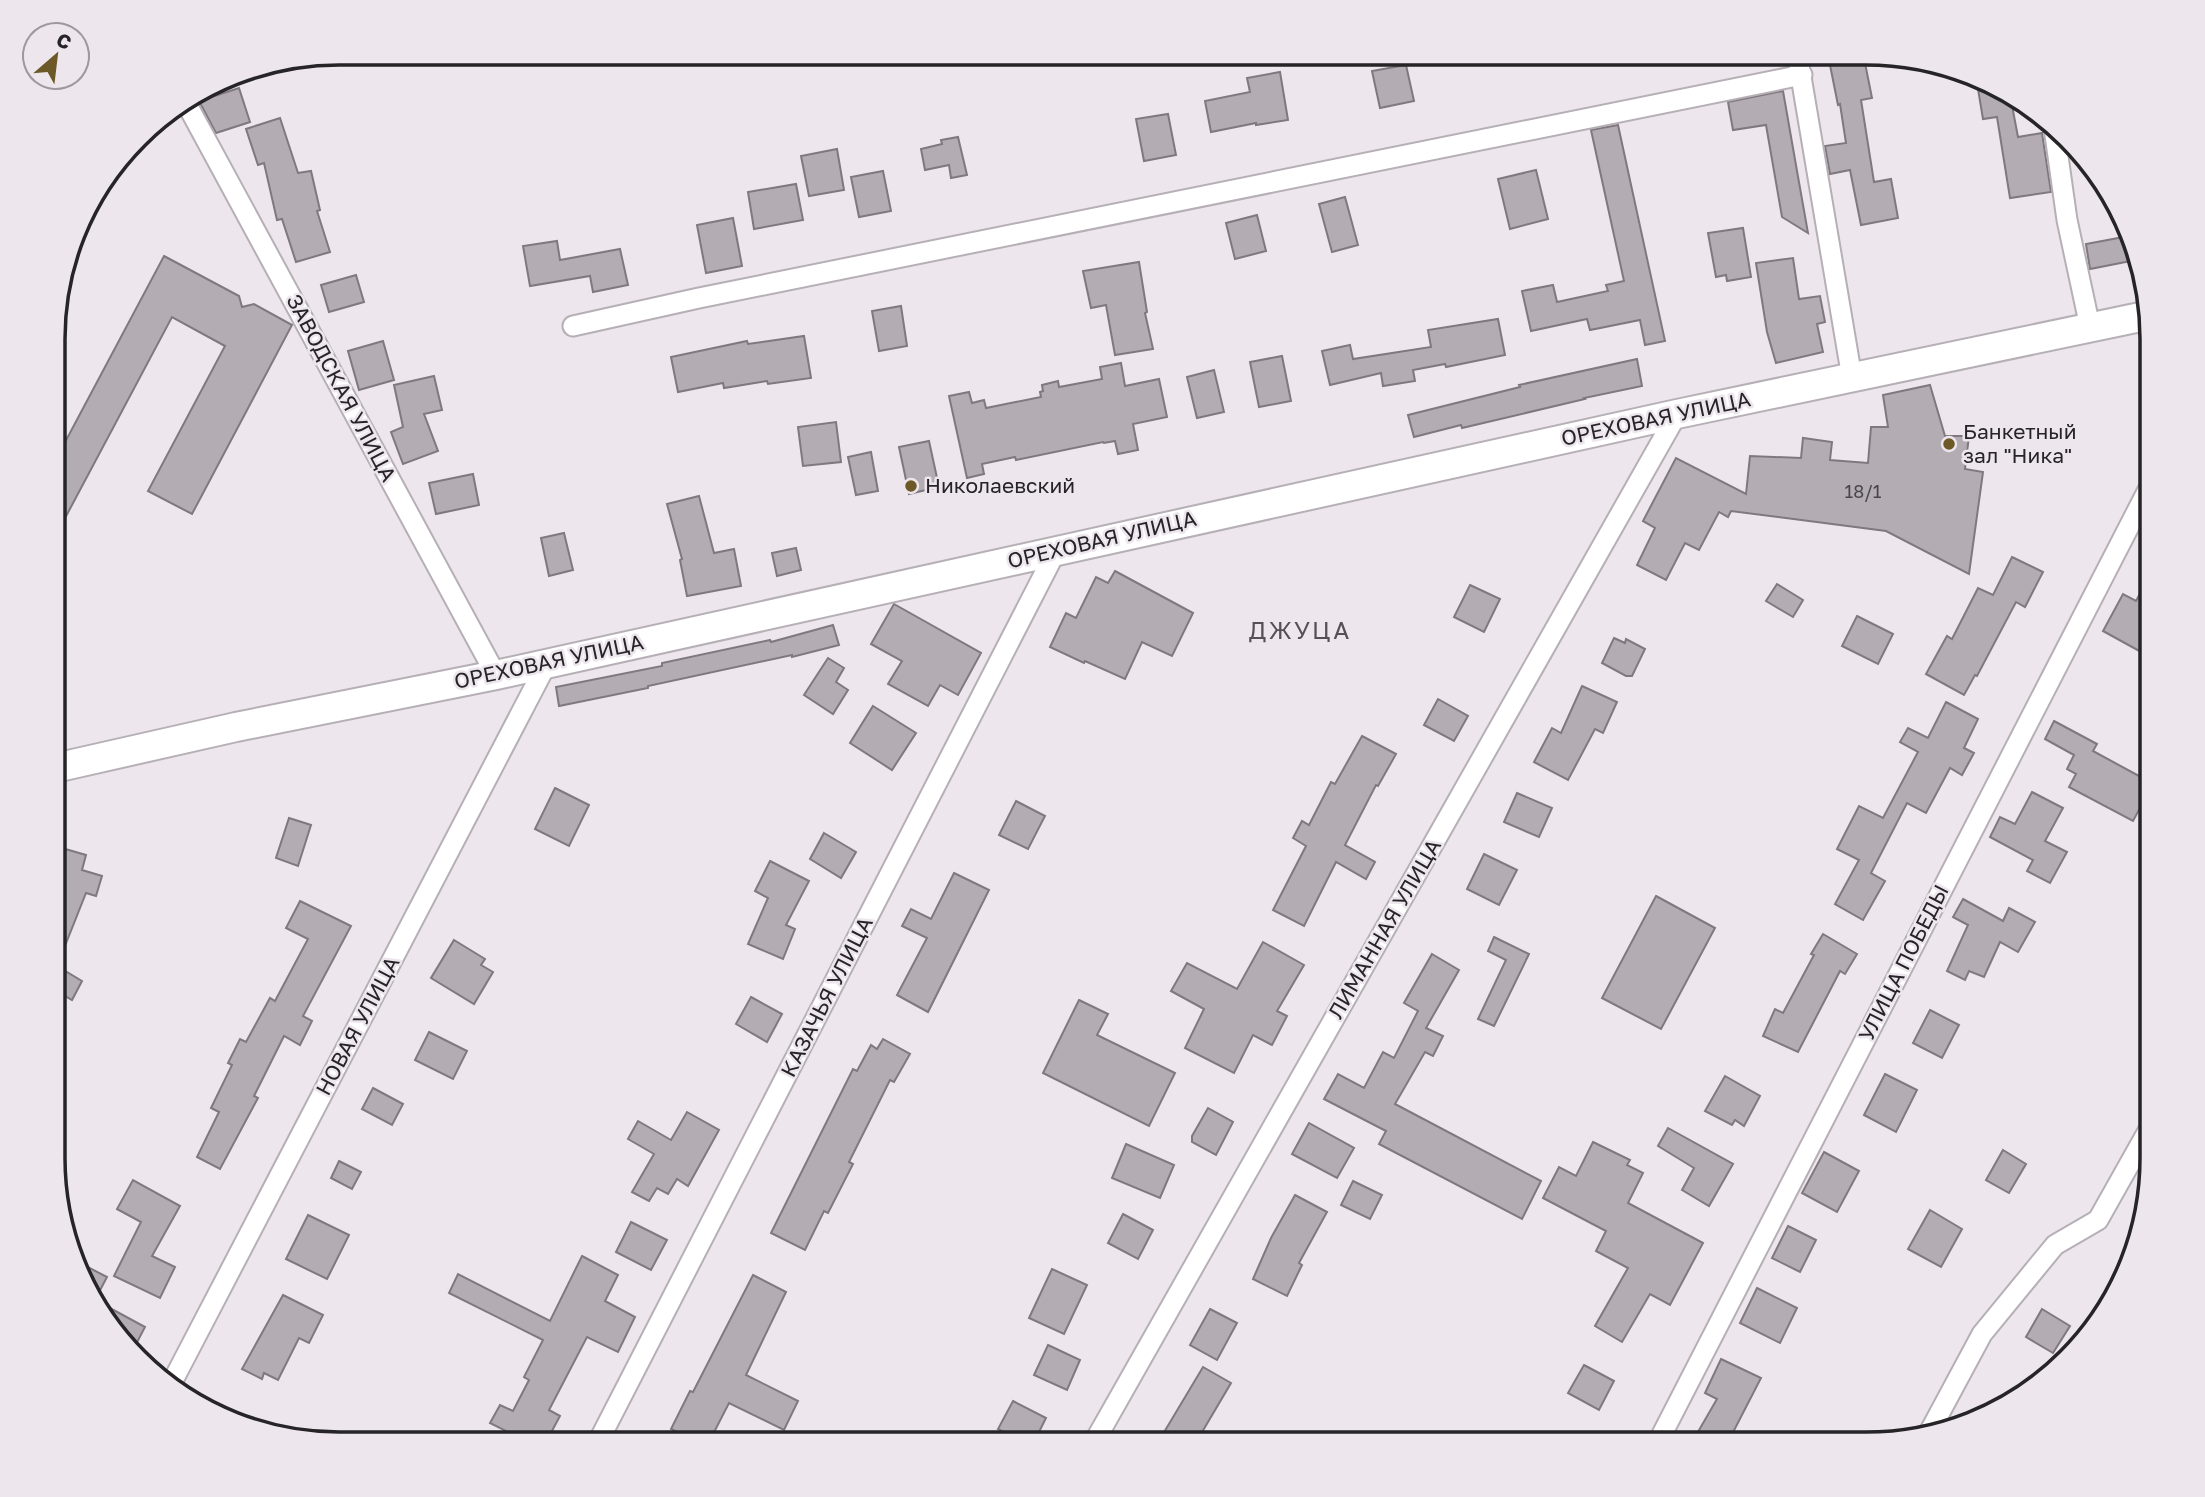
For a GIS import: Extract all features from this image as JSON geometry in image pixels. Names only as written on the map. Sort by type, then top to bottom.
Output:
[{"type":"main road","name":"ОРЕХОВАЯ УЛИЦА","points":[[65,766],[236,727],[496,675],[1677,414],[2140,317]]},
{"type":"street","points":[[1800,65],[1852,377]]},
{"type":"street","points":[[573,326],[699,298],[1802,75]]},
{"type":"street","name":"ЗАВОДСКАЯ УЛИЦА","points":[[190,108],[496,675]]},
{"type":"street","points":[[2056,141],[2067,220],[2090,327]]},
{"type":"street","name":"ЛИМАННАЯ УЛИЦА","points":[[1100,1432],[1677,414]]},
{"type":"street","name":"УЛИЦА ПОБЕДЫ","points":[[1663,1432],[2140,505]]},
{"type":"street","name":"КАЗАЧЬЯ УЛИЦА","points":[[603,1432],[1056,551]]},
{"type":"street","name":"НОВАЯ УЛИЦА","points":[[174,1378],[547,663]]},
{"type":"street","points":[[1934,1424],[1982,1335],[2055,1245],[2098,1220],[2140,1145]]},
{"type":"building","points":[[1406,65],[1414,101],[1380,108],[1372,71]]},
{"type":"building","points":[[1830,65],[1865,65],[1872,98],[1861,100],[1874,182],[1891,179],[1898,218],[1861,225],[1850,170],[1830,174],[1825,146],[1846,143],[1840,104],[1838,105]]},
{"type":"building","points":[[1280,72],[1288,120],[1211,132],[1205,101],[1250,92],[1247,78]]},
{"type":"building","points":[[239,88],[250,122],[216,133],[200,102]]},
{"type":"building","points":[[1978,89],[2012,106],[2018,137],[2042,133],[2051,192],[2010,198],[1997,117],[1983,119]]},
{"type":"building","points":[[1783,91],[1808,233],[1782,217],[1766,125],[1733,130],[1728,102]]},
{"type":"building","points":[[1168,114],[1176,155],[1144,161],[1136,119]]},
{"type":"building","points":[[280,118],[298,173],[311,171],[320,210],[317,211],[330,252],[296,262],[282,219],[277,220],[264,163],[258,165],[246,129]]},
{"type":"building","points":[[1618,125],[1665,341],[1645,345],[1640,320],[1590,330],[1587,319],[1531,331],[1522,291],[1553,285],[1557,302],[1608,291],[1606,285],[1624,281],[1591,130]]},
{"type":"building","points":[[958,137],[967,175],[951,178],[949,165],[925,170],[921,149],[942,144],[941,140]]},
{"type":"building","points":[[837,149],[844,190],[809,196],[801,156]]},
{"type":"building","points":[[1536,170],[1548,219],[1510,229],[1498,179]]},
{"type":"building","points":[[883,171],[891,211],[859,217],[851,177]]},
{"type":"building","points":[[796,184],[803,220],[754,229],[748,192]]},
{"type":"building","points":[[1345,197],[1358,245],[1332,252],[1319,204]]},
{"type":"building","points":[[1257,215],[1266,251],[1235,259],[1226,223]]},
{"type":"building","points":[[733,218],[742,266],[706,273],[697,225]]},
{"type":"building","points":[[1743,228],[1751,277],[1727,281],[1726,275],[1716,277],[1708,233]]},
{"type":"building","points":[[2121,238],[2129,261],[2090,269],[2086,244]]},
{"type":"building","points":[[557,241],[560,260],[620,249],[628,285],[593,292],[590,276],[530,286],[523,246]]},
{"type":"building","points":[[164,256],[239,296],[242,307],[254,304],[292,325],[192,514],[148,491],[225,346],[172,317],[65,518],[65,442]]},
{"type":"building","points":[[1793,258],[1799,299],[1820,296],[1825,322],[1817,324],[1823,352],[1776,363],[1767,332],[1756,263]]},
{"type":"building","points":[[1139,262],[1147,312],[1145,313],[1153,349],[1115,355],[1106,305],[1091,308],[1083,271]]},
{"type":"building","points":[[356,275],[364,302],[329,312],[321,285]]},
{"type":"building","points":[[901,306],[907,346],[879,351],[872,311]]},
{"type":"building","points":[[1498,319],[1505,355],[1446,367],[1445,364],[1413,370],[1415,381],[1383,386],[1381,373],[1330,385],[1322,351],[1350,345],[1353,359],[1431,347],[1428,330]]},
{"type":"building","points":[[804,336],[811,378],[724,388],[723,383],[678,392],[671,357],[747,341],[748,344]]},
{"type":"building","points":[[383,341],[394,380],[359,390],[348,351]]},
{"type":"building","points":[[1282,356],[1291,401],[1259,407],[1250,362]]},
{"type":"building","points":[[1637,359],[1642,386],[1414,437],[1408,415],[1520,387],[1519,385]]},
{"type":"building","points":[[1121,363],[1125,386],[1159,379],[1167,417],[1133,424],[1138,450],[1118,454],[1115,441],[1103,442],[1016,460],[1015,457],[982,464],[984,474],[967,478],[949,396],[969,392],[972,403],[984,400],[986,408],[1041,397],[1042,385],[1058,381],[1059,387],[1102,379],[1100,367]]},
{"type":"building","points":[[1214,370],[1224,412],[1197,418],[1187,377]]},
{"type":"building","points":[[434,376],[442,410],[424,414],[438,451],[403,464],[391,432],[403,427],[394,385]]},
{"type":"building","points":[[1930,385],[1945,436],[1969,436],[1965,469],[1983,472],[1969,574],[1886,531],[1731,511],[1728,517],[1719,512],[1699,550],[1685,543],[1666,580],[1637,565],[1655,528],[1643,521],[1676,458],[1746,494],[1750,456],[1801,458],[1803,438],[1832,442],[1830,460],[1868,463],[1871,427],[1888,427],[1883,395]]},
{"type":"building","points":[[836,422],[841,462],[803,466],[798,427]]},
{"type":"building","points":[[929,441],[939,487],[909,494],[899,447]]},
{"type":"building","points":[[871,452],[878,491],[856,495],[848,457]]},
{"type":"building","points":[[473,474],[479,505],[436,514],[429,483]]},
{"type":"building","points":[[699,496],[714,553],[734,549],[741,586],[687,596],[680,560],[682,559],[667,504]]},
{"type":"building","points":[[564,533],[573,570],[549,576],[541,538]]},
{"type":"building","points":[[796,548],[801,570],[777,576],[772,553]]},
{"type":"building","points":[[2012,557],[2043,572],[2025,607],[2016,602],[1964,695],[1926,674],[1947,636],[1952,639],[1978,588],[1993,595]]},
{"type":"building","points":[[1115,571],[1193,613],[1172,656],[1142,642],[1125,679],[1050,647],[1066,613],[1076,618],[1096,577],[1108,583]]},
{"type":"building","points":[[1777,584],[1803,600],[1793,617],[1766,601]]},
{"type":"building","points":[[1470,585],[1500,599],[1484,632],[1454,617]]},
{"type":"building","points":[[2123,594],[2136,601],[2140,594],[2140,651],[2103,631]]},
{"type":"building","points":[[894,604],[981,653],[958,695],[940,685],[928,706],[888,684],[902,661],[871,644]]},
{"type":"building","points":[[1857,616],[1893,634],[1878,664],[1842,646]]},
{"type":"building","points":[[833,625],[839,645],[559,706],[556,687],[662,666],[662,663],[770,640],[771,642]]},
{"type":"building","points":[[1614,638],[1625,643],[1626,639],[1645,649],[1632,676],[1626,676],[1602,663]]},
{"type":"building","points":[[828,658],[844,668],[836,682],[848,690],[833,714],[804,695]]},
{"type":"building","points":[[1582,686],[1617,702],[1603,733],[1595,729],[1568,780],[1534,762],[1552,728],[1561,733]]},
{"type":"building","points":[[1438,699],[1468,716],[1454,741],[1424,725]]},
{"type":"building","points":[[1946,702],[1978,719],[1964,748],[1974,753],[1962,775],[1950,768],[1926,813],[1907,803],[1871,873],[1885,881],[1863,920],[1835,904],[1859,860],[1837,849],[1859,806],[1883,818],[1918,752],[1900,742],[1908,728],[1928,738]]},
{"type":"building","points":[[873,706],[916,733],[892,770],[850,743]]},
{"type":"building","points":[[2054,721],[2097,744],[2093,751],[2139,776],[2140,774],[2140,808],[2133,821],[2069,787],[2076,774],[2067,769],[2074,755],[2045,739]]},
{"type":"building","points":[[1362,736],[1396,754],[1378,786],[1376,785],[1345,845],[1375,862],[1366,879],[1336,862],[1304,926],[1273,910],[1306,846],[1293,838],[1302,821],[1309,825],[1331,782],[1335,784]]},
{"type":"building","points":[[555,788],[589,805],[569,846],[535,829]]},
{"type":"building","points":[[2032,792],[2063,808],[2045,841],[2067,852],[2050,883],[2027,871],[2033,860],[1990,837],[2000,817],[2015,824]]},
{"type":"building","points":[[1517,793],[1552,808],[1539,837],[1504,822]]},
{"type":"building","points":[[1016,801],[1045,816],[1028,849],[999,835]]},
{"type":"building","points":[[289,818],[311,825],[298,866],[276,858]]},
{"type":"building","points":[[824,833],[856,852],[841,878],[810,859]]},
{"type":"building","points":[[65,849],[86,855],[82,870],[102,876],[96,896],[86,893],[65,946]]},
{"type":"building","points":[[1484,854],[1517,870],[1499,905],[1467,889]]},
{"type":"building","points":[[770,861],[809,881],[786,925],[795,929],[783,959],[748,944],[768,898],[755,891]]},
{"type":"building","points":[[954,873],[989,890],[928,1012],[897,995],[927,938],[902,926],[911,909],[931,919]]},
{"type":"building","points":[[1656,896],[1715,928],[1661,1029],[1602,998]]},
{"type":"building","points":[[1963,899],[2003,921],[2009,908],[2035,922],[2018,952],[2000,942],[1984,977],[1969,971],[1965,980],[1947,971],[1968,925],[1953,917]]},
{"type":"building","points":[[300,901],[351,926],[303,1016],[312,1021],[300,1045],[284,1036],[254,1096],[258,1098],[220,1169],[197,1157],[219,1112],[211,1108],[232,1065],[228,1063],[240,1039],[246,1042],[270,998],[275,1001],[308,939],[286,928]]},
{"type":"building","points":[[1823,934],[1857,954],[1845,974],[1840,971],[1798,1052],[1763,1036],[1775,1009],[1783,1013]]},
{"type":"building","points":[[1494,937],[1529,954],[1494,1026],[1478,1019],[1506,960],[1488,951]]},
{"type":"building","points":[[454,940],[485,959],[481,965],[493,972],[474,1004],[431,978]]},
{"type":"building","points":[[1263,942],[1304,965],[1277,1011],[1287,1016],[1272,1045],[1253,1035],[1234,1073],[1185,1048],[1204,1009],[1171,991],[1187,963],[1237,989]]},
{"type":"building","points":[[1432,954],[1459,970],[1426,1028],[1443,1036],[1433,1056],[1425,1052],[1395,1104],[1541,1181],[1522,1219],[1379,1144],[1386,1131],[1324,1099],[1338,1074],[1364,1088],[1383,1052],[1394,1058],[1418,1011],[1404,1003]]},
{"type":"building","points":[[65,971],[82,981],[72,1000],[65,996]]},
{"type":"building","points":[[751,997],[782,1014],[767,1042],[736,1024]]},
{"type":"building","points":[[1079,1000],[1108,1014],[1097,1035],[1175,1073],[1149,1126],[1043,1073]]},
{"type":"building","points":[[1930,1010],[1959,1025],[1942,1058],[1913,1043]]},
{"type":"building","points":[[429,1032],[467,1051],[453,1079],[415,1060]]},
{"type":"building","points":[[883,1039],[910,1054],[894,1082],[890,1080],[849,1162],[853,1164],[828,1213],[824,1211],[805,1250],[771,1233],[853,1069],[857,1071],[871,1045],[877,1049]]},
{"type":"building","points":[[1885,1074],[1917,1090],[1896,1132],[1864,1115]]},
{"type":"building","points":[[1725,1076],[1760,1096],[1744,1126],[1735,1120],[1732,1125],[1705,1111]]},
{"type":"building","points":[[373,1088],[403,1104],[392,1125],[362,1109]]},
{"type":"building","points":[[1208,1108],[1233,1122],[1216,1155],[1192,1142],[1192,1136]]},
{"type":"building","points":[[687,1112],[719,1130],[688,1186],[677,1179],[668,1194],[657,1188],[649,1201],[632,1192],[654,1154],[628,1139],[638,1121],[671,1140]]},
{"type":"building","points":[[1309,1123],[1354,1148],[1337,1178],[1292,1154]]},
{"type":"building","points":[[1668,1128],[1733,1164],[1709,1206],[1682,1190],[1694,1168],[1658,1146]]},
{"type":"building","points":[[1593,1142],[1630,1160],[1627,1165],[1643,1173],[1628,1203],[1703,1243],[1670,1305],[1650,1294],[1622,1342],[1595,1326],[1628,1268],[1596,1251],[1606,1231],[1543,1198],[1559,1167],[1576,1176]]},
{"type":"building","points":[[1126,1144],[1174,1165],[1160,1198],[1112,1178]]},
{"type":"building","points":[[2003,1150],[2026,1164],[2009,1193],[1986,1180]]},
{"type":"building","points":[[1824,1152],[1859,1171],[1837,1212],[1802,1193]]},
{"type":"building","points":[[339,1161],[361,1172],[352,1189],[331,1178]]},
{"type":"building","points":[[133,1180],[180,1206],[152,1256],[175,1267],[160,1298],[114,1276],[141,1222],[117,1209]]},
{"type":"building","points":[[1353,1181],[1382,1195],[1370,1219],[1341,1205]]},
{"type":"building","points":[[1295,1195],[1327,1212],[1299,1263],[1302,1265],[1287,1296],[1253,1279],[1271,1238]]},
{"type":"building","points":[[1930,1210],[1962,1229],[1941,1267],[1908,1249]]},
{"type":"building","points":[[1123,1214],[1153,1230],[1138,1259],[1108,1243]]},
{"type":"building","points":[[308,1215],[349,1235],[327,1279],[286,1259]]},
{"type":"building","points":[[631,1222],[667,1240],[651,1270],[616,1252]]},
{"type":"building","points":[[1788,1226],[1816,1240],[1800,1272],[1772,1258]]},
{"type":"building","points":[[582,1256],[618,1275],[605,1301],[635,1317],[618,1352],[587,1337],[549,1410],[560,1416],[551,1432],[508,1432],[490,1423],[500,1405],[513,1411],[529,1380],[524,1377],[543,1340],[449,1293],[458,1274],[550,1321]]},
{"type":"building","points":[[88,1267],[107,1277],[99,1292]]},
{"type":"building","points":[[1052,1269],[1087,1285],[1064,1334],[1029,1318]]},
{"type":"building","points":[[753,1275],[786,1292],[746,1375],[798,1401],[784,1430],[729,1403],[714,1432],[677,1432],[671,1429],[690,1391],[693,1392]]},
{"type":"building","points":[[1757,1288],[1797,1308],[1780,1343],[1740,1323]]},
{"type":"building","points":[[283,1295],[323,1315],[309,1343],[299,1338],[278,1380],[264,1373],[262,1379],[242,1369]]},
{"type":"building","points":[[109,1307],[145,1327],[137,1343]]},
{"type":"building","points":[[1210,1309],[1237,1323],[1217,1360],[1190,1345]]},
{"type":"building","points":[[2042,1309],[2070,1326],[2053,1353],[2026,1337]]},
{"type":"building","points":[[1048,1345],[1080,1360],[1067,1390],[1034,1375]]},
{"type":"building","points":[[1721,1359],[1761,1378],[1733,1432],[1698,1432],[1717,1399],[1705,1393]]},
{"type":"building","points":[[1584,1365],[1614,1381],[1599,1410],[1568,1393]]},
{"type":"building","points":[[1203,1367],[1231,1383],[1202,1432],[1164,1432]]},
{"type":"building","points":[[1013,1401],[1046,1418],[1039,1432],[1004,1432],[998,1429]]},
{"type":"place","name":"Банкетный зал \"Ника\"","points":[[1949,444]]},
{"type":"place","name":"Николаевский","points":[[911,486]]},
{"type":"district","name":"ДЖУЦА","points":[[1300,631]]}]
